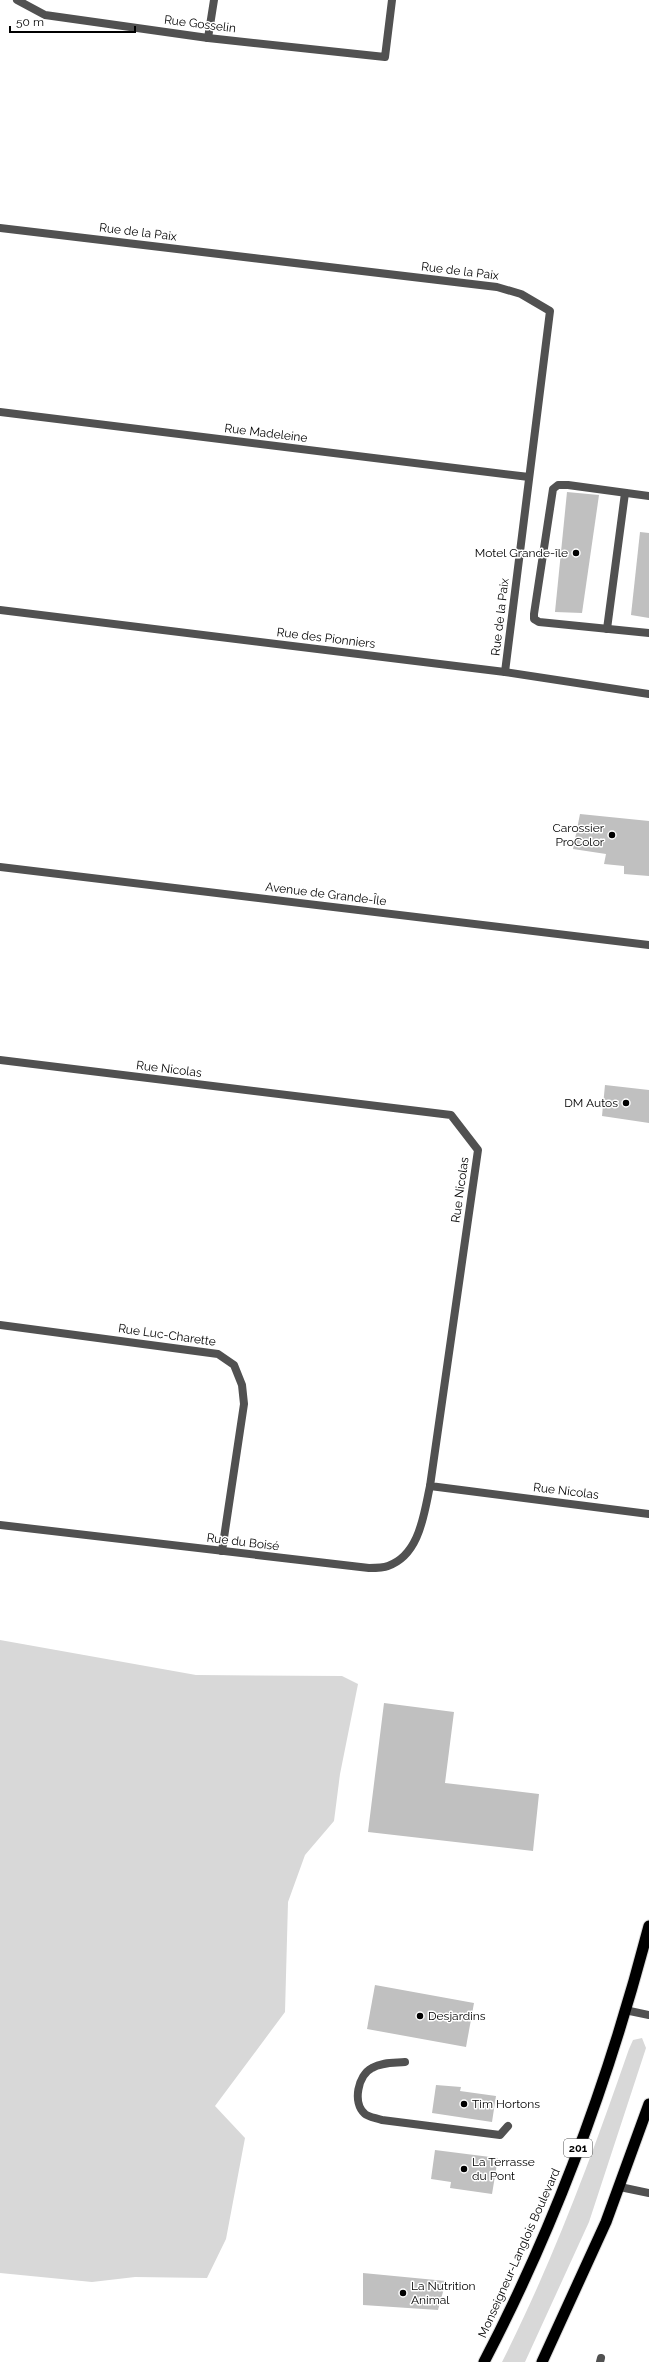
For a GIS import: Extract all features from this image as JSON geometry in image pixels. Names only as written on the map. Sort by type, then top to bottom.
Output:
[{"type":"highway","name":"Monseigneur-Langlois Boulevard","points":[[484,2362],[523,2281],[557,2202],[588,2122],[626,2010],[649,1926]]},
{"type":"highway","points":[[542,2362],[620,2187],[649,2104]]},
{"type":"street","name":"Rue Gosselin","points":[[17,0],[45,15],[208,38],[385,58],[392,0]]},
{"type":"street","points":[[208,38],[214,0]]},
{"type":"street","name":"Rue de la Paix","points":[[0,228],[497,287],[522,294],[550,311],[505,672]]},
{"type":"street","name":"Rue Madeleine","points":[[0,412],[529,477]]},
{"type":"street","points":[[649,496],[558,485],[553,489],[534,614],[534,619],[539,622],[649,633]]},
{"type":"street","points":[[608,629],[625,493]]},
{"type":"street","name":"Rue des Pionniers","points":[[0,610],[505,672],[649,694]]},
{"type":"street","name":"Avenue de Grande-Île","points":[[0,867],[649,945]]},
{"type":"street","name":"Rue Nicolas","points":[[0,1060],[451,1115],[478,1150],[430,1486],[649,1514]]},
{"type":"street","name":"Rue Luc-Charette","points":[[0,1325],[218,1354],[234,1365],[242,1385],[244,1404],[222,1551]]},
{"type":"street","name":"Rue du Boisé","points":[[0,1525],[369,1568],[389,1566],[406,1554],[418,1535],[430,1486]]},
{"type":"street","points":[[626,2010],[649,2015]]},
{"type":"street","points":[[405,2062],[382,2063],[370,2068],[362,2078],[358,2092],[358,2105],[365,2115],[382,2120],[500,2135],[508,2126]]},
{"type":"street","points":[[620,2187],[649,2193]]},
{"type":"shaded area","points":[[0,1640],[196,1675],[342,1676],[358,1684],[340,1774],[334,1821],[305,1855],[288,1902],[285,2012],[215,2106],[245,2138],[226,2239],[207,2278],[135,2277],[92,2282],[0,2273]]},
{"type":"shaded area","points":[[642,2038],[646,2048],[589,2222],[525,2362],[502,2362],[521,2324],[571,2208],[629,2049],[633,2040]]},
{"type":"building","name":"Motel Grande-île","points":[[567,492],[599,495],[582,613],[555,612]]},
{"type":"building","points":[[640,532],[649,533],[649,618],[631,615]]},
{"type":"building","name":"Carossier ProColor","points":[[580,814],[649,821],[649,876],[624,874],[624,866],[604,864],[606,854],[573,849]]},
{"type":"building","name":"DM Autos","points":[[605,1085],[649,1090],[649,1123],[602,1116]]},
{"type":"building","points":[[384,1703],[454,1712],[445,1783],[539,1794],[533,1851],[368,1832]]},
{"type":"building","name":"Desjardins","points":[[375,1985],[474,2003],[466,2047],[367,2029]]},
{"type":"building","name":"Tim Hortons","points":[[436,2085],[461,2087],[460,2091],[496,2096],[492,2122],[432,2113]]},
{"type":"building","name":"La Terrasse du Pont","points":[[435,2150],[498,2158],[492,2194],[450,2188],[451,2182],[431,2179]]},
{"type":"building","name":"La Nutrition Animal","points":[[363,2273],[446,2281],[438,2310],[363,2305]]},
{"type":"place","name":"Motel Grande-île","points":[[576,553]]},
{"type":"place","name":"Carossier ProColor","points":[[612,835]]},
{"type":"place","name":"DM Autos","points":[[626,1103]]},
{"type":"place","name":"Desjardins","points":[[420,2016]]},
{"type":"place","name":"Tim Hortons","points":[[464,2104]]},
{"type":"place","name":"La Terrasse du Pont","points":[[464,2169]]},
{"type":"place","name":"La Nutrition Animal","points":[[403,2293]]}]
